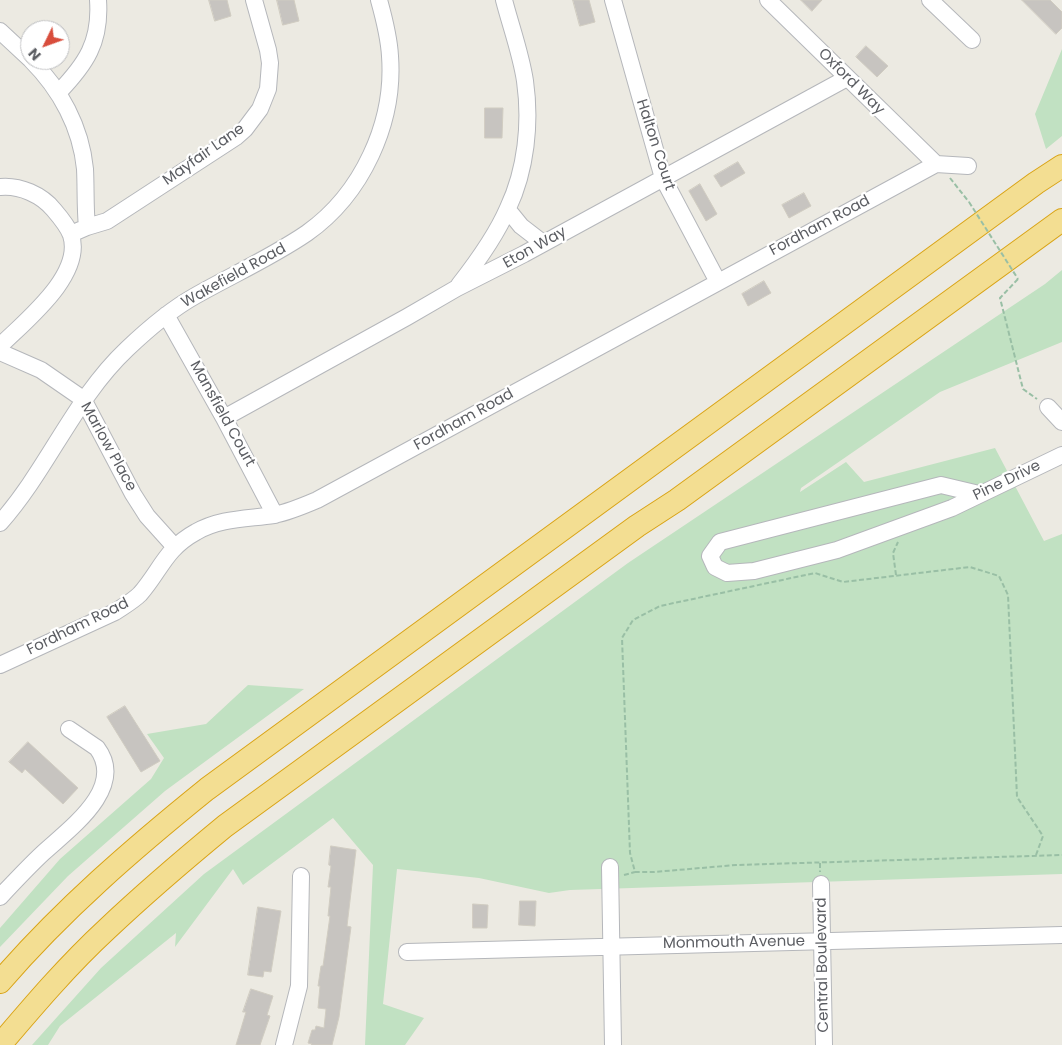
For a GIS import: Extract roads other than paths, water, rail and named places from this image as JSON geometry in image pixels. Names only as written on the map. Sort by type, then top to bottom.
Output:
[{"type":"highway","points":[[1036,183],[1056,156],[1062,152]]},
{"type":"highway","points":[[0,982],[76,902],[207,789],[1036,183],[1062,166]]},
{"type":"highway","points":[[0,1045],[45,993],[106,930],[168,873],[225,826],[636,526],[677,500],[1062,220]]},
{"type":"highway","points":[[1027,246],[1062,229]]},
{"type":"street","points":[[58,93],[78,73],[94,43],[98,21],[98,0]]},
{"type":"street","name":"Mayfair Lane","points":[[71,234],[86,227],[104,223],[236,137],[254,118],[265,99],[270,76],[268,50],[254,0]]},
{"type":"street","name":"Wakefield Road","points":[[0,523],[35,478],[83,399],[124,351],[166,315],[194,296],[308,232],[337,206],[356,181],[373,150],[388,103],[390,56],[388,36],[379,0]]},
{"type":"street","points":[[457,288],[508,210],[525,151],[527,119],[523,73],[504,0]]},
{"type":"street","name":"Halton Court","points":[[613,0],[663,178],[718,282]]},
{"type":"street","name":"Oxford Way","points":[[768,0],[936,164]]},
{"type":"street","points":[[930,0],[972,40]]},
{"type":"street","points":[[0,31],[20,49]]},
{"type":"street","points":[[41,70],[66,106],[83,155],[86,227]]},
{"type":"street","name":"Eton Way","points":[[224,418],[457,288],[847,78]]},
{"type":"street","points":[[936,164],[968,166]]},
{"type":"street","name":"Fordham Road","points":[[0,665],[115,612],[128,604],[147,585],[174,546],[195,532],[220,522],[275,515],[317,500],[936,164]]},
{"type":"street","points":[[0,187],[13,186],[23,189],[50,205],[71,234],[73,256],[56,290],[0,346]]},
{"type":"street","points":[[508,210],[521,226],[543,243]]},
{"type":"street","name":"Mansfield Court","points":[[166,315],[224,418],[275,515]]},
{"type":"street","name":"Marlow Place","points":[[0,352],[42,370],[83,399],[133,494],[147,516],[174,546]]},
{"type":"street","points":[[1048,407],[1062,422]]},
{"type":"street","name":"Pine Drive","points":[[979,494],[941,485],[720,542],[710,556],[715,567],[727,572],[754,571],[837,550],[952,508],[1062,455]]},
{"type":"street","points":[[0,897],[87,812],[101,791],[105,770],[100,752],[69,729]]},
{"type":"street","points":[[610,866],[613,1045]]},
{"type":"street","points":[[284,1045],[299,986],[301,876]]},
{"type":"street","name":"Central Boulevard","points":[[821,884],[824,1045]]},
{"type":"street","name":"Monmouth Avenue","points":[[407,952],[611,945],[1062,935]]}]
